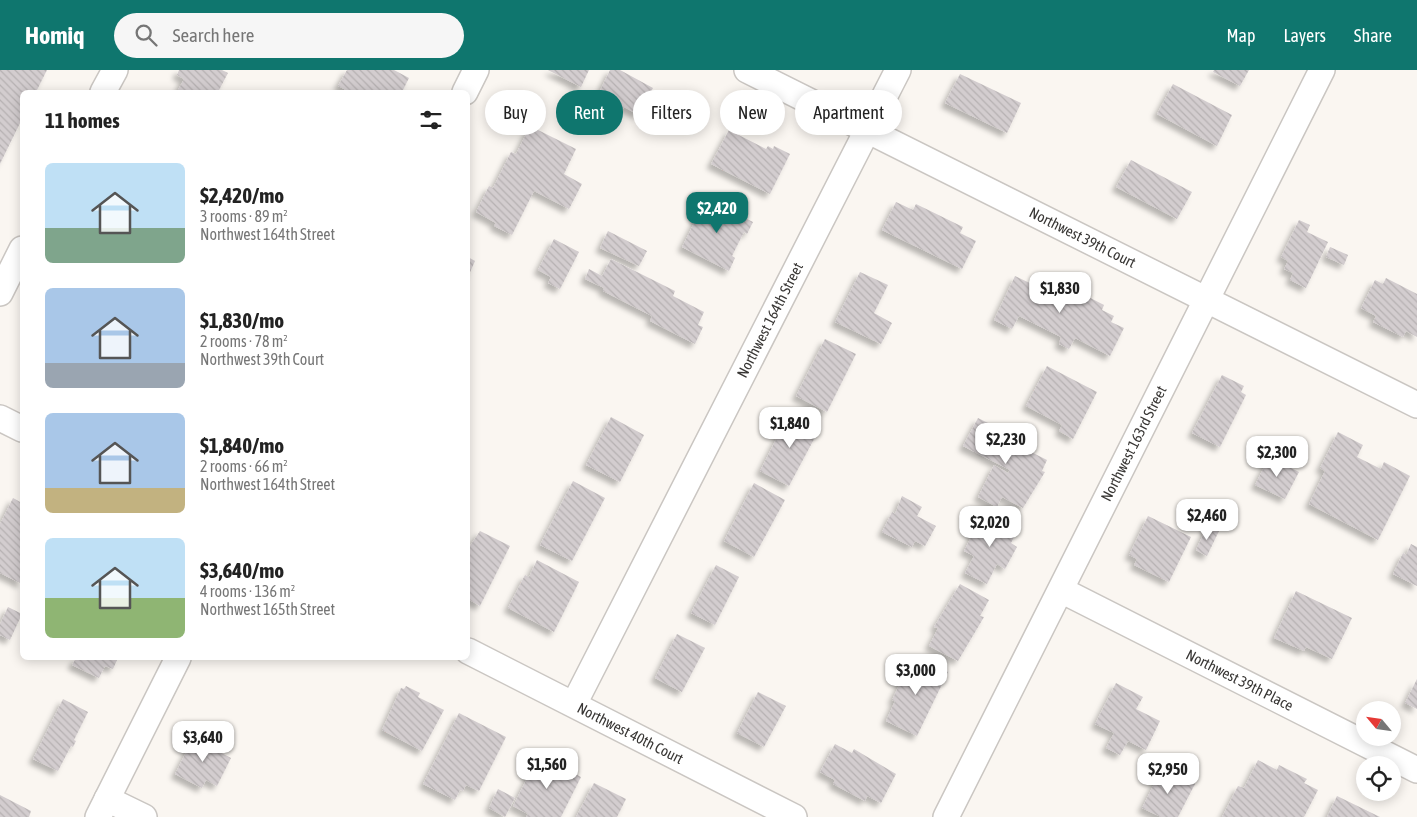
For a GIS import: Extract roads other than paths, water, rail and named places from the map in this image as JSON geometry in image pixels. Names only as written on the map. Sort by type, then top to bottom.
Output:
[{"type":"street","points":[[104,90],[115,70]]},
{"type":"street","points":[[466,90],[476,70]]},
{"type":"street","name":"Northwest 39th Court","points":[[747,70],[795,94]]},
{"type":"street","name":"Northwest 164th Street","points":[[888,90],[898,70]]},
{"type":"street","name":"Northwest 163rd Street","points":[[946,817],[1322,70]]},
{"type":"street","name":"Northwest 164th Street","points":[[574,704],[866,135]]},
{"type":"street","name":"Northwest 39th Court","points":[[876,135],[1208,298],[1417,405]]},
{"type":"street","points":[[0,293],[20,253]]},
{"type":"street","points":[[0,418],[20,428]]},
{"type":"street","name":"Northwest 39th Place","points":[[1061,590],[1417,770]]},
{"type":"street","name":"Northwest 40th Court","points":[[470,652],[794,817]]},
{"type":"street","points":[[144,817],[102,808],[177,660]]}]
